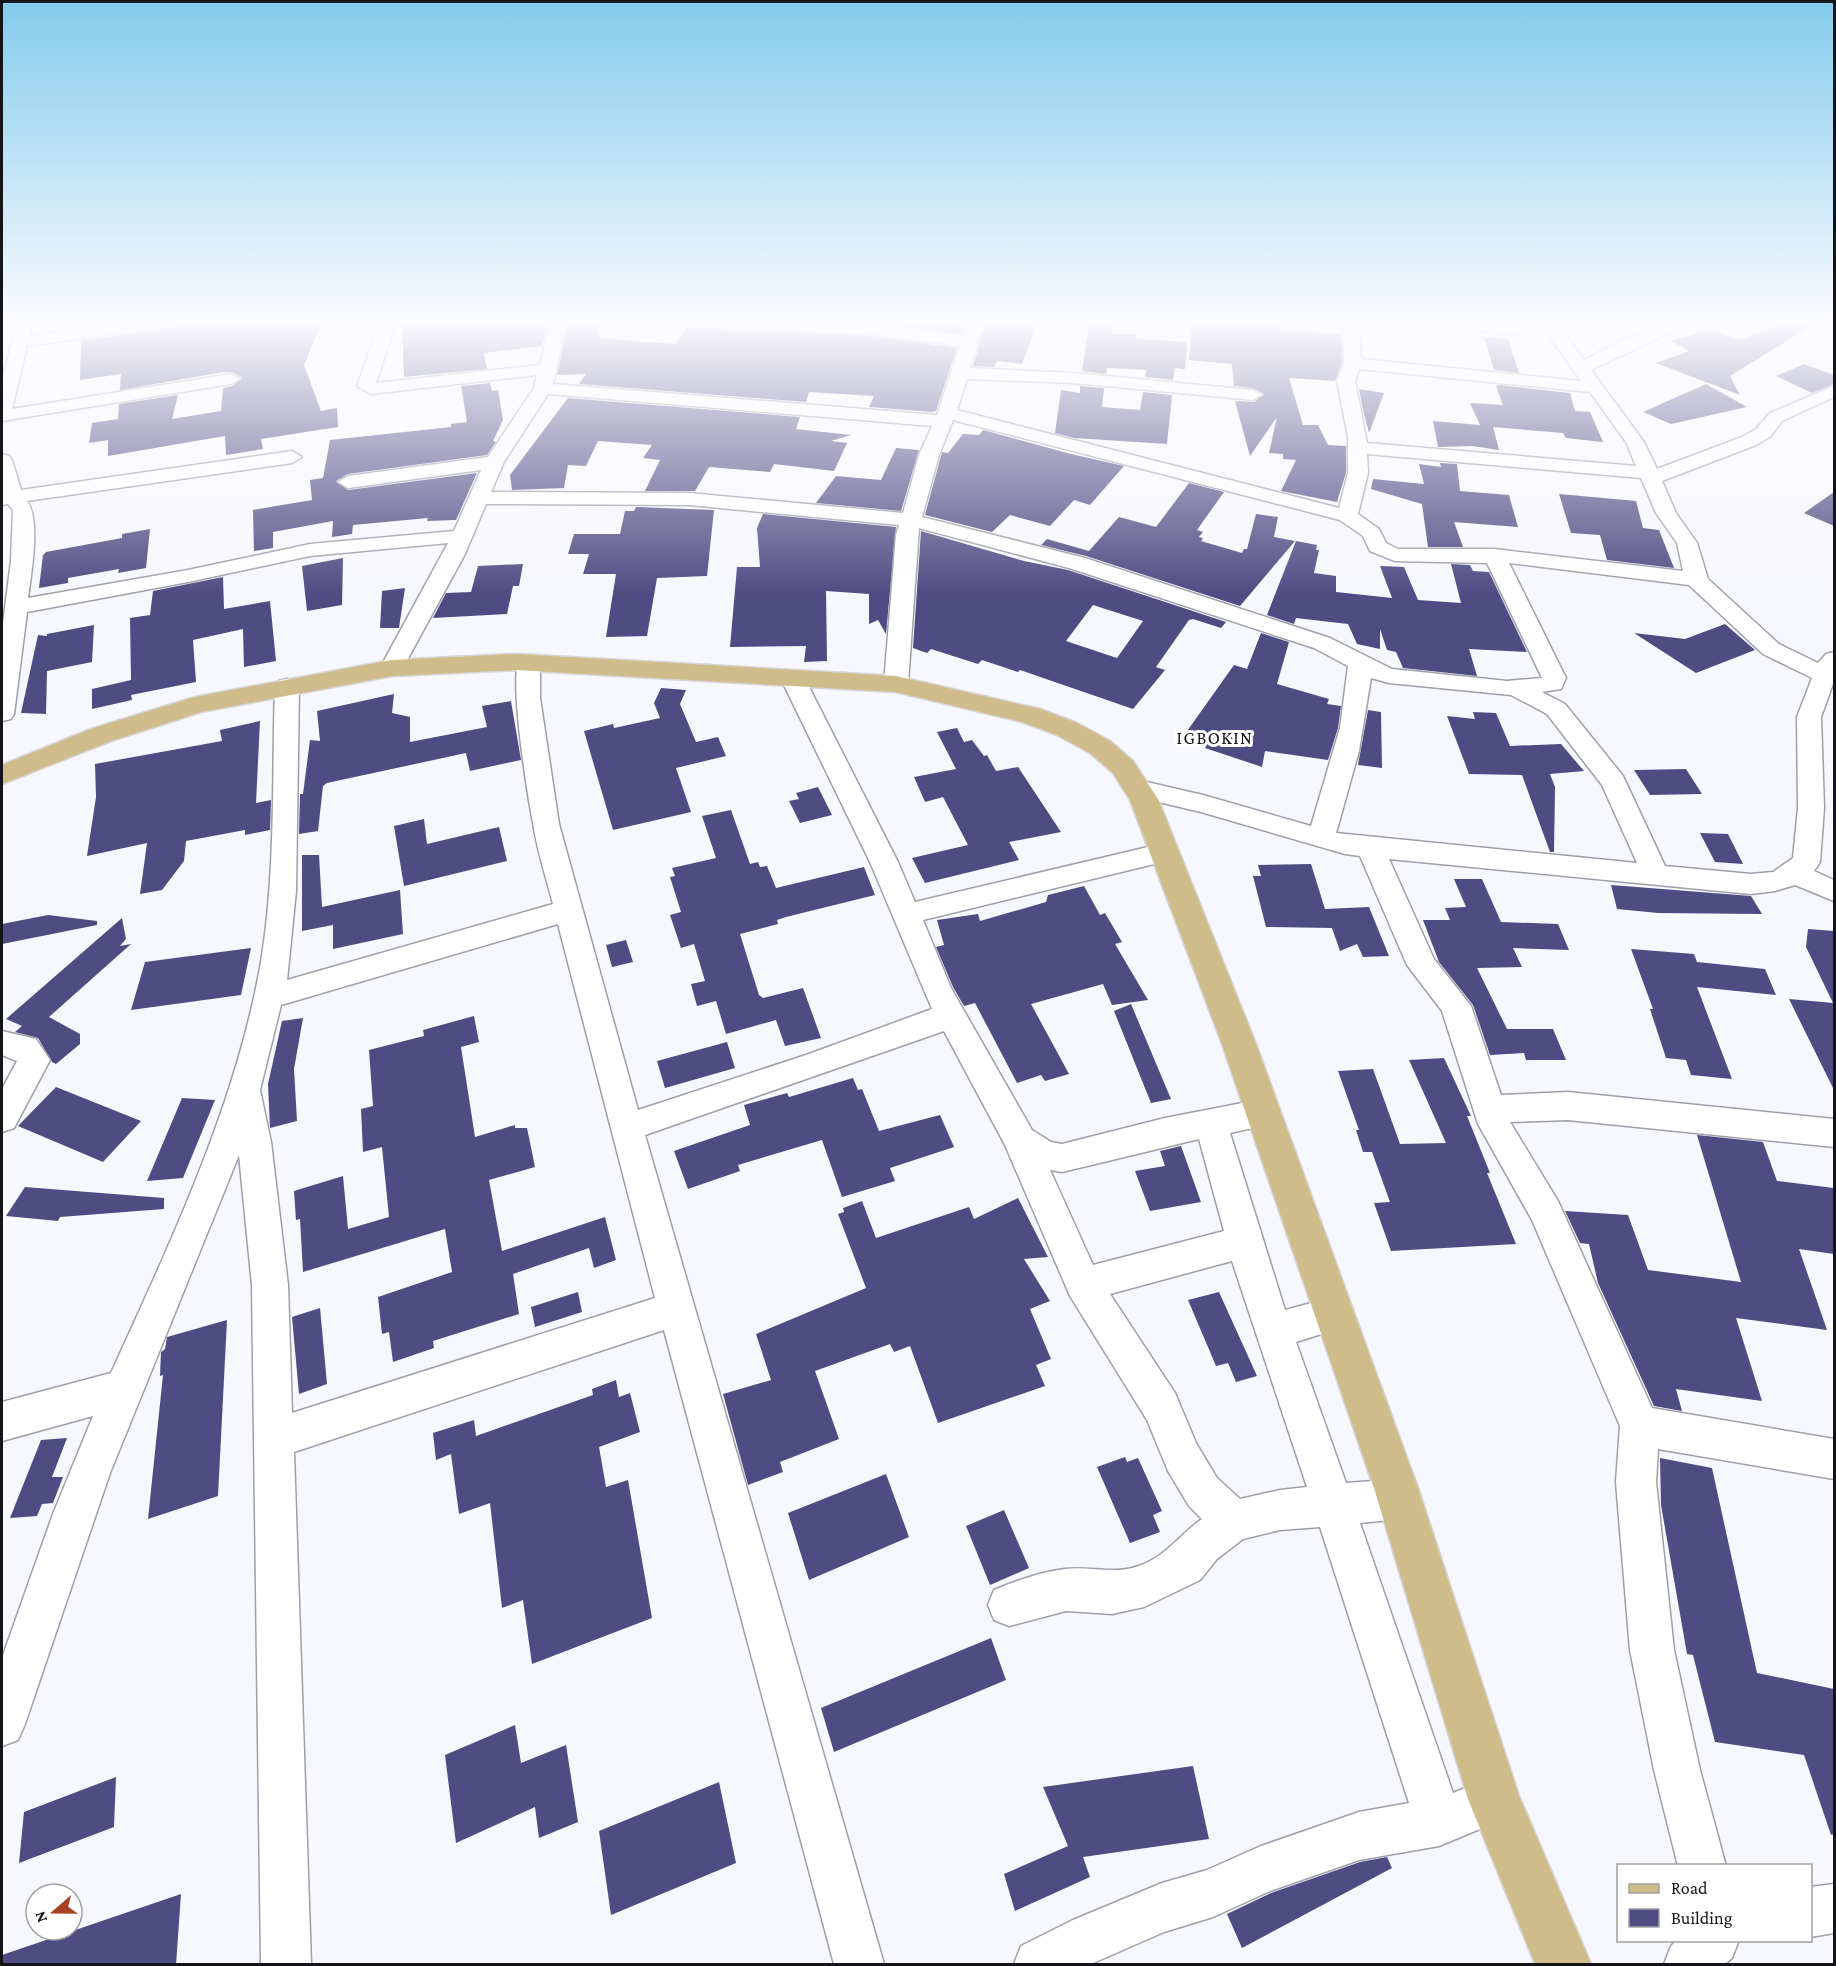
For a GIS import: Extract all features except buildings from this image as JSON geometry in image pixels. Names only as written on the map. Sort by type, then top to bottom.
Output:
[{"type":"main road","points":[[2,776],[149,718],[195,705],[392,668],[528,663],[896,684],[1029,714],[1067,729],[1100,747],[1123,767],[1138,789],[1165,852],[1263,1113],[1400,1499],[1494,1799],[1563,1965]]},
{"type":"street","points":[[392,668],[462,536],[495,462],[528,412]]},
{"type":"street","points":[[871,412],[944,417],[1347,516],[1372,533],[1377,547],[1385,552],[1408,557],[1494,555],[1585,563],[1697,579]]},
{"type":"street","points":[[896,684],[906,535],[922,488],[928,456],[946,412]]},
{"type":"street","points":[[1347,516],[1358,473],[1358,448],[1352,412]]},
{"type":"street","points":[[1138,789],[1321,838],[1371,849],[1751,884],[1780,882],[1794,873],[1806,861],[1811,808],[1809,717],[1830,667],[1771,649],[1708,593],[1697,579],[1687,543],[1666,513],[1635,442],[1611,412]]},
{"type":"street","points":[[1358,448],[1650,475],[1749,441],[1763,433],[1776,417],[1788,412]]},
{"type":"street","points":[[7,498],[292,457]]},
{"type":"street","points":[[2,460],[7,498],[23,510],[22,561],[2,714]]},
{"type":"street","points":[[348,482],[495,462]]},
{"type":"street","points":[[479,498],[689,500],[911,520],[1077,563],[1322,643],[1372,671],[1389,676],[1516,688],[1554,697]]},
{"type":"street","points":[[15,607],[188,576],[309,550],[462,536]]},
{"type":"street","points":[[1494,555],[1554,678],[1554,697],[1614,782],[1656,876]]},
{"type":"street","points":[[528,663],[528,698],[546,824],[626,1128],[859,1965]]},
{"type":"street","points":[[1321,838],[1336,793],[1359,690],[1359,663]]},
{"type":"street","points":[[793,679],[843,777],[906,914],[937,990],[952,1013],[1020,1140],[1037,1184],[1083,1284],[1161,1407],[1182,1457],[1203,1492],[1234,1521]]},
{"type":"street","points":[[2,1724],[27,1644],[91,1469],[166,1295],[245,1091],[276,960],[287,686]]},
{"type":"street","points":[[1371,849],[1422,965],[1456,1006],[1488,1109],[1508,1151],[1546,1212],[1640,1426],[1636,1482],[1652,1650],[1679,1780],[1701,1864]]},
{"type":"street","points":[[906,914],[1165,852]]},
{"type":"street","points":[[1794,873],[1831,886]]},
{"type":"street","points":[[267,997],[569,910]]},
{"type":"street","points":[[626,1128],[814,1065],[927,1025],[952,1013]]},
{"type":"street","points":[[2,1043],[25,1048],[34,1060],[2,1118]]},
{"type":"street","points":[[245,1091],[254,1142],[270,1285],[286,1965]]},
{"type":"street","points":[[1488,1109],[1568,1106],[1834,1133]]},
{"type":"street","points":[[1020,1140],[1044,1155],[1062,1158],[1263,1113]]},
{"type":"street","points":[[1211,1123],[1244,1242],[1273,1331],[1370,1611],[1439,1822]]},
{"type":"street","points":[[1037,1184],[1062,1158]]},
{"type":"street","points":[[1083,1284],[1244,1242]]},
{"type":"street","points":[[273,1439],[676,1309]]},
{"type":"street","points":[[1273,1331],[1334,1314]]},
{"type":"street","points":[[2,1421],[124,1389]]},
{"type":"street","points":[[1640,1426],[1834,1459]]},
{"type":"street","points":[[1010,1605],[1066,1590],[1112,1593],[1144,1586],[1185,1565],[1202,1544],[1234,1521],[1280,1510],[1400,1499]]},
{"type":"street","points":[[1039,1965],[1091,1938],[1151,1912],[1213,1893],[1261,1870],[1359,1836],[1439,1822],[1494,1799]]},
{"type":"street","points":[[1812,1912],[1834,1909]]},
{"type":"street","points":[[1689,1965],[1713,1942]]},
{"type":"district","name":"IGBOKIN","points":[[1215,738]]}]
